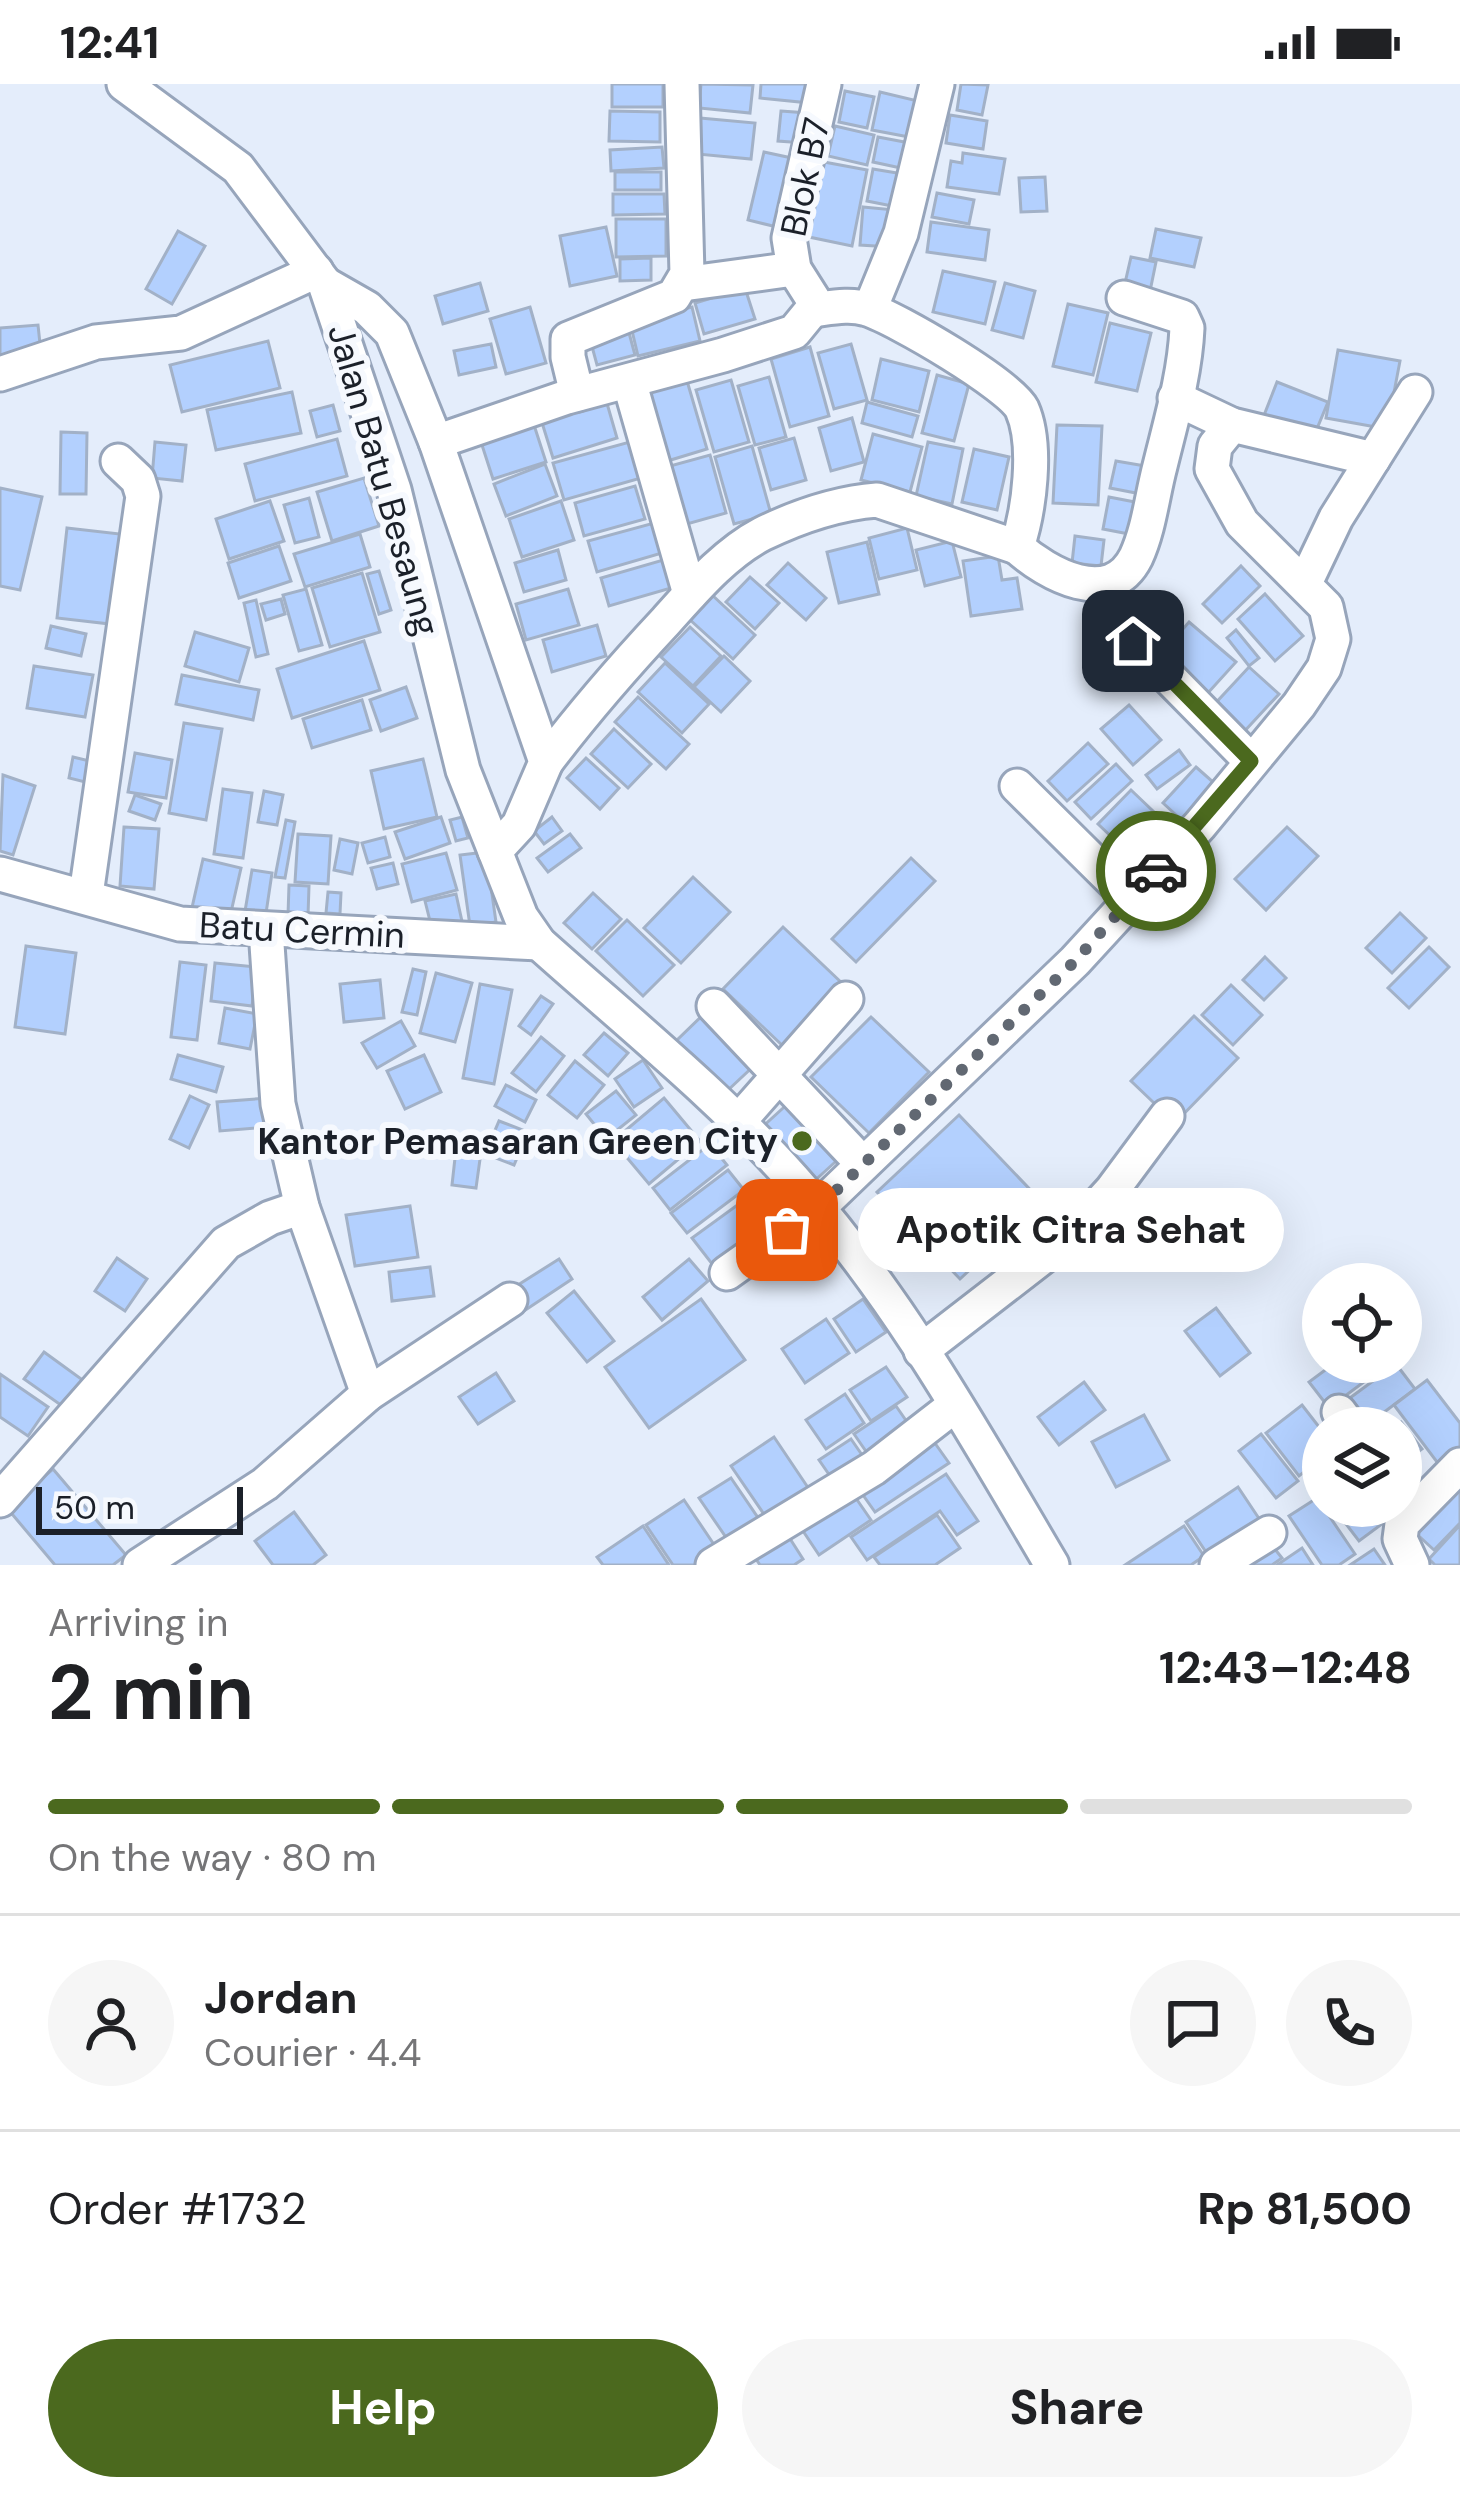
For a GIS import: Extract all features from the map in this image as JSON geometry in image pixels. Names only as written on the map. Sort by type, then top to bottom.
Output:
[{"type":"street","name":"Jalan Batu Besaung","points":[[124,84],[238,169],[321,278],[394,490],[464,770],[521,917],[539,943],[738,1122],[817,1209],[881,1289],[1052,1565]]},
{"type":"street","points":[[577,394],[568,339],[674,296],[683,284],[688,244],[682,195],[682,84]]},
{"type":"street","name":"Blok B7","points":[[794,269],[789,238],[824,84]]},
{"type":"street","points":[[870,309],[902,233],[937,84]]},
{"type":"street","points":[[436,442],[577,394],[794,332],[812,310],[809,290],[794,269],[683,284]]},
{"type":"street","points":[[0,374],[96,342],[181,333],[321,278],[367,308],[392,333],[436,442],[546,762]]},
{"type":"street","points":[[495,851],[519,825],[546,762],[606,685],[718,566],[759,536],[856,502],[877,500],[1017,547],[1035,563],[1070,579],[1102,584],[1118,578],[1133,562],[1142,540],[1186,344],[1186,321],[1124,298]]},
{"type":"street","points":[[812,310],[870,309],[983,374],[1017,400],[1028,430],[1029,487],[1017,547]]},
{"type":"street","points":[[629,380],[690,594]]},
{"type":"street","points":[[1305,583],[1328,534],[1415,392]]},
{"type":"street","points":[[1175,398],[1232,425],[1372,459]]},
{"type":"street","points":[[728,1274],[817,1209],[1075,961],[1200,825],[1299,705],[1330,654],[1332,623],[1326,607],[1242,523],[1212,469],[1215,446],[1232,425]]},
{"type":"street","points":[[86,896],[142,496],[138,479],[118,461]]},
{"type":"street","points":[[1133,641],[1251,761]]},
{"type":"street","points":[[1017,786],[1131,898]]},
{"type":"street","name":"Batu Cermin","points":[[0,874],[180,924],[539,943]]},
{"type":"street","points":[[266,930],[275,1079],[302,1207],[368,1394]]},
{"type":"street","points":[[738,1122],[846,999]]},
{"type":"street","points":[[714,1006],[863,1164]]},
{"type":"street","points":[[921,1352],[1071,1235],[1112,1190],[1167,1116]]},
{"type":"street","points":[[0,1500],[226,1244],[258,1224],[302,1207]]},
{"type":"street","points":[[140,1565],[265,1484],[368,1394],[510,1300]]},
{"type":"street","points":[[713,1565],[874,1468],[954,1406]]},
{"type":"street","points":[[1422,1489],[1460,1465]]},
{"type":"street","points":[[1401,1527],[1412,1565]]},
{"type":"street","points":[[1217,1565],[1269,1533]]},
{"type":"building","points":[[612,84],[663,84],[663,107],[612,107]]},
{"type":"building","points":[[701,84],[753,85],[750,113],[699,108]]},
{"type":"building","points":[[761,84],[812,84],[810,103],[760,98]]},
{"type":"building","points":[[961,84],[988,85],[982,115],[957,110]]},
{"type":"building","points":[[845,91],[874,97],[867,128],[839,122]]},
{"type":"building","points":[[880,92],[918,101],[909,137],[872,130]]},
{"type":"building","points":[[610,111],[660,112],[660,142],[609,141]]},
{"type":"building","points":[[781,111],[807,113],[804,143],[778,141]]},
{"type":"building","points":[[950,115],[987,121],[983,149],[946,143]]},
{"type":"building","points":[[700,118],[755,123],[751,159],[697,154]]},
{"type":"building","points":[[835,126],[874,135],[867,165],[828,156]]},
{"type":"building","points":[[878,137],[915,144],[910,170],[873,162]]},
{"type":"building","points":[[662,147],[664,168],[611,171],[610,150]]},
{"type":"building","points":[[764,152],[801,160],[785,229],[748,220]]},
{"type":"building","points":[[963,153],[1005,159],[999,194],[947,187],[951,161],[962,163]]},
{"type":"building","points":[[824,162],[867,170],[852,246],[809,237]]},
{"type":"building","points":[[873,169],[903,174],[897,207],[867,201]]},
{"type":"building","points":[[615,172],[661,172],[661,190],[615,190]]},
{"type":"building","points":[[1045,177],[1047,211],[1021,212],[1019,178]]},
{"type":"building","points":[[937,193],[974,200],[969,224],[932,217]]},
{"type":"building","points":[[613,194],[664,194],[665,214],[613,215]]},
{"type":"building","points":[[863,207],[895,210],[891,247],[860,245]]},
{"type":"building","points":[[616,219],[666,219],[666,256],[616,257]]},
{"type":"building","points":[[931,222],[989,230],[985,260],[927,252]]},
{"type":"building","points":[[606,227],[617,276],[570,286],[560,236]]},
{"type":"building","points":[[1156,229],[1201,238],[1194,267],[1150,258]]},
{"type":"building","points":[[178,231],[205,246],[172,304],[146,289]]},
{"type":"building","points":[[1131,257],[1156,262],[1148,301],[1122,296]]},
{"type":"building","points":[[651,258],[651,280],[620,281],[620,259]]},
{"type":"building","points":[[943,271],[995,282],[985,324],[933,312]]},
{"type":"building","points":[[480,283],[488,311],[443,324],[435,296]]},
{"type":"building","points":[[1005,283],[1035,291],[1023,338],[992,330]]},
{"type":"building","points":[[745,288],[755,319],[704,334],[695,303]]},
{"type":"building","points":[[1068,304],[1108,313],[1093,375],[1053,366]]},
{"type":"building","points":[[530,307],[546,363],[506,374],[490,319]]},
{"type":"building","points":[[692,307],[700,341],[638,356],[630,322]]},
{"type":"building","points":[[1110,323],[1151,333],[1137,391],[1096,382]]},
{"type":"building","points":[[38,325],[41,353],[0,356],[0,328]]},
{"type":"building","points":[[628,329],[635,355],[597,365],[590,339]]},
{"type":"building","points":[[268,341],[280,388],[182,412],[170,365]]},
{"type":"building","points":[[491,344],[496,367],[459,375],[454,351]]},
{"type":"building","points":[[851,344],[867,400],[834,409],[818,353]]},
{"type":"building","points":[[810,347],[829,416],[790,427],[771,359]]},
{"type":"building","points":[[1338,350],[1400,361],[1387,429],[1326,418]]},
{"type":"building","points":[[881,359],[929,371],[919,412],[872,400]]},
{"type":"building","points":[[685,374],[707,449],[664,462],[642,386]]},
{"type":"building","points":[[937,375],[969,384],[954,441],[922,433]]},
{"type":"building","points":[[769,377],[786,437],[755,445],[738,386]]},
{"type":"building","points":[[731,380],[749,442],[714,452],[696,390]]},
{"type":"building","points":[[1277,382],[1328,402],[1311,443],[1261,423]]},
{"type":"building","points":[[292,392],[301,433],[216,450],[207,410]]},
{"type":"building","points":[[604,393],[617,438],[553,458],[539,413]]},
{"type":"building","points":[[867,402],[918,416],[912,437],[862,423]]},
{"type":"building","points":[[333,405],[340,431],[317,437],[310,411]]},
{"type":"building","points":[[852,418],[864,462],[831,471],[819,428]]},
{"type":"building","points":[[534,425],[546,462],[493,479],[481,442]]},
{"type":"building","points":[[1057,425],[1102,426],[1098,505],[1053,503]]},
{"type":"building","points":[[61,432],[87,433],[86,494],[60,494]]},
{"type":"building","points":[[873,434],[922,447],[910,492],[861,480]]},
{"type":"building","points":[[794,438],[806,480],[771,490],[759,448]]},
{"type":"building","points":[[337,439],[347,476],[255,501],[245,464]]},
{"type":"building","points":[[637,440],[648,476],[564,500],[553,463]]},
{"type":"building","points":[[155,442],[186,445],[182,481],[152,478]]},
{"type":"building","points":[[928,442],[963,449],[952,504],[916,496]]},
{"type":"building","points":[[752,446],[771,514],[734,524],[715,457]]},
{"type":"building","points":[[974,449],[1009,457],[997,510],[962,502]]},
{"type":"building","points":[[710,455],[726,513],[687,524],[670,466]]},
{"type":"building","points":[[1116,461],[1151,467],[1146,495],[1110,488]]},
{"type":"building","points":[[545,464],[557,496],[506,516],[494,484]]},
{"type":"building","points":[[364,478],[379,526],[332,541],[317,492]]},
{"type":"building","points":[[635,486],[645,519],[584,536],[575,503]]},
{"type":"building","points":[[0,488],[42,497],[20,590],[0,586]]},
{"type":"building","points":[[1109,497],[1140,503],[1134,535],[1103,529]]},
{"type":"building","points":[[309,498],[319,537],[295,543],[284,505]]},
{"type":"building","points":[[270,501],[284,541],[229,559],[216,519]]},
{"type":"building","points":[[561,501],[574,540],[522,557],[509,519]]},
{"type":"building","points":[[654,523],[662,553],[597,572],[588,541]]},
{"type":"building","points":[[67,528],[120,534],[110,624],[57,618]]},
{"type":"building","points":[[907,528],[917,570],[879,579],[869,538]]},
{"type":"building","points":[[360,534],[370,567],[305,587],[294,554]]},
{"type":"building","points":[[1075,536],[1104,540],[1101,566],[1072,563]]},
{"type":"building","points":[[952,541],[961,577],[925,586],[916,550]]},
{"type":"building","points":[[867,542],[879,594],[839,603],[827,552]]},
{"type":"building","points":[[279,546],[291,581],[239,598],[228,563]]},
{"type":"building","points":[[558,550],[566,580],[524,592],[515,563]]},
{"type":"building","points":[[998,556],[1002,580],[1017,578],[1022,609],[971,616],[963,561]]},
{"type":"building","points":[[670,558],[678,586],[609,606],[601,578]]},
{"type":"building","points":[[788,563],[826,598],[806,620],[767,585]]},
{"type":"building","points":[[1241,566],[1260,586],[1222,623],[1203,604]]},
{"type":"building","points":[[379,571],[391,610],[379,614],[367,574]]},
{"type":"building","points":[[362,573],[380,632],[330,647],[312,588]]},
{"type":"building","points":[[750,577],[779,603],[755,629],[726,602]]},
{"type":"building","points":[[306,589],[322,645],[299,651],[283,595]]},
{"type":"building","points":[[568,589],[579,625],[526,640],[516,604]]},
{"type":"building","points":[[711,594],[755,635],[733,659],[688,618]]},
{"type":"building","points":[[1265,594],[1303,636],[1275,661],[1238,619]]},
{"type":"building","points":[[281,599],[285,614],[266,620],[261,604]]},
{"type":"building","points":[[256,600],[268,654],[256,657],[244,603]]},
{"type":"building","points":[[1189,622],[1236,662],[1207,694],[1161,654]]},
{"type":"building","points":[[597,625],[606,656],[552,672],[543,640]]},
{"type":"building","points":[[51,626],[86,634],[81,656],[46,648]]},
{"type":"building","points":[[690,627],[721,656],[693,686],[661,657]]},
{"type":"building","points":[[1236,630],[1259,658],[1249,666],[1227,638]]},
{"type":"building","points":[[195,632],[249,648],[239,682],[185,666]]},
{"type":"building","points":[[364,641],[380,690],[292,718],[277,669]]},
{"type":"building","points":[[724,656],[750,681],[721,712],[694,687]]},
{"type":"building","points":[[665,663],[709,704],[682,733],[638,692]]},
{"type":"building","points":[[34,666],[93,675],[85,717],[27,708]]},
{"type":"building","points":[[1249,667],[1279,694],[1241,735],[1211,708]]},
{"type":"building","points":[[182,675],[259,690],[253,720],[176,704]]},
{"type":"building","points":[[406,687],[417,718],[381,731],[370,700]]},
{"type":"building","points":[[638,697],[689,744],[666,769],[615,722]]},
{"type":"building","points":[[362,700],[371,730],[312,748],[303,719]]},
{"type":"building","points":[[1129,705],[1161,740],[1133,765],[1101,729]]},
{"type":"building","points":[[184,723],[222,729],[206,820],[169,813]]},
{"type":"building","points":[[614,729],[651,764],[628,788],[591,754]]},
{"type":"building","points":[[1088,743],[1108,764],[1067,801],[1048,781]]},
{"type":"building","points":[[1179,750],[1190,765],[1157,789],[1146,775]]},
{"type":"building","points":[[135,753],[172,760],[166,798],[128,792]]},
{"type":"building","points":[[73,757],[98,763],[93,784],[69,778]]},
{"type":"building","points":[[586,758],[619,788],[600,809],[567,778]]},
{"type":"building","points":[[423,759],[437,817],[384,829],[371,771]]},
{"type":"building","points":[[1116,764],[1132,781],[1091,819],[1075,802]]},
{"type":"building","points":[[1196,767],[1221,789],[1187,825],[1163,803]]},
{"type":"building","points":[[3,775],[35,786],[13,855],[0,851]]},
{"type":"building","points":[[223,789],[252,793],[243,858],[214,854]]},
{"type":"building","points":[[1131,790],[1153,811],[1120,845],[1098,824]]},
{"type":"building","points":[[264,791],[283,795],[277,825],[258,822]]},
{"type":"building","points":[[135,795],[161,804],[155,820],[129,811]]},
{"type":"building","points":[[1153,812],[1183,838],[1138,889],[1108,863]]},
{"type":"building","points":[[441,817],[450,843],[405,859],[395,832]]},
{"type":"building","points":[[462,817],[468,838],[456,841],[450,820]]},
{"type":"building","points":[[552,817],[562,831],[544,844],[534,831]]},
{"type":"building","points":[[286,820],[295,822],[285,878],[275,877]]},
{"type":"building","points":[[124,827],[159,829],[154,889],[120,886]]},
{"type":"building","points":[[1287,827],[1318,856],[1266,910],[1235,879]]},
{"type":"building","points":[[298,834],[331,836],[328,884],[295,882]]},
{"type":"building","points":[[570,834],[581,848],[548,872],[537,858]]},
{"type":"building","points":[[385,837],[390,857],[368,863],[362,843]]},
{"type":"building","points":[[340,839],[358,843],[352,874],[334,870]]},
{"type":"building","points":[[486,852],[496,922],[470,926],[460,855]]},
{"type":"building","points":[[446,853],[457,890],[412,902],[402,864]]},
{"type":"building","points":[[911,858],[935,881],[856,962],[832,939]]},
{"type":"building","points":[[203,859],[241,868],[229,921],[191,912]]},
{"type":"building","points":[[393,863],[398,884],[377,889],[371,868]]},
{"type":"building","points":[[252,870],[272,873],[265,920],[244,917]]},
{"type":"building","points":[[693,877],[730,912],[681,963],[644,928]]},
{"type":"building","points":[[289,885],[309,886],[308,916],[288,915]]},
{"type":"building","points":[[328,892],[341,893],[340,914],[326,913]]},
{"type":"building","points":[[593,893],[621,919],[592,949],[564,923]]},
{"type":"building","points":[[456,894],[463,926],[433,933],[425,901]]},
{"type":"building","points":[[1400,913],[1426,938],[1392,973],[1366,948]]},
{"type":"building","points":[[627,920],[674,965],[643,996],[596,951]]},
{"type":"building","points":[[783,927],[844,985],[784,1047],[723,989]]},
{"type":"building","points":[[26,946],[76,953],[65,1034],[15,1027]]},
{"type":"building","points":[[1429,947],[1449,967],[1409,1008],[1388,988]]},
{"type":"building","points":[[1265,957],[1286,978],[1264,1000],[1243,980]]},
{"type":"building","points":[[180,962],[206,965],[197,1040],[171,1037]]},
{"type":"building","points":[[215,963],[257,967],[252,1006],[211,1001]]},
{"type":"building","points":[[413,969],[426,972],[417,1015],[402,1012]]},
{"type":"building","points":[[436,973],[472,983],[455,1042],[420,1033]]},
{"type":"building","points":[[380,980],[384,1018],[344,1022],[340,984]]},
{"type":"building","points":[[480,984],[512,990],[494,1084],[463,1078]]},
{"type":"building","points":[[1231,985],[1262,1015],[1233,1045],[1202,1015]]},
{"type":"building","points":[[541,996],[553,1004],[531,1035],[519,1026]]},
{"type":"building","points":[[225,1008],[257,1014],[250,1049],[219,1043]]},
{"type":"building","name":"Kantor Pemasaran Green City","points":[[708,1010],[759,1061],[726,1092],[676,1041]]},
{"type":"building","points":[[1194,1016],[1238,1058],[1175,1123],[1131,1081]]},
{"type":"building","points":[[871,1017],[929,1072],[869,1133],[811,1077]]},
{"type":"building","points":[[401,1021],[415,1046],[377,1068],[362,1043]]},
{"type":"building","points":[[604,1033],[628,1053],[608,1076],[584,1055]]},
{"type":"building","points":[[541,1037],[564,1056],[536,1092],[512,1073]]},
{"type":"building","points":[[178,1055],[223,1067],[216,1092],[171,1079]]},
{"type":"building","points":[[424,1055],[441,1092],[405,1109],[387,1071]]},
{"type":"building","points":[[643,1060],[662,1088],[634,1107],[615,1079]]},
{"type":"building","points":[[575,1061],[604,1085],[577,1118],[548,1095]]},
{"type":"building","points":[[506,1085],[536,1100],[525,1122],[495,1106]]},
{"type":"building","points":[[616,1091],[636,1115],[606,1139],[586,1114]]},
{"type":"building","points":[[190,1096],[209,1105],[189,1148],[170,1139]]},
{"type":"building","points":[[268,1098],[270,1127],[220,1131],[217,1102]]},
{"type":"building","points":[[664,1098],[700,1141],[649,1184],[613,1141]]},
{"type":"building","name":"Kantor Pemasaran Green City","points":[[793,1099],[844,1154],[811,1184],[760,1129]]},
{"type":"building","points":[[959,1115],[1042,1202],[960,1279],[877,1192]]},
{"type":"building","points":[[499,1121],[528,1132],[514,1165],[485,1154]]},
{"type":"building","points":[[710,1144],[727,1165],[670,1210],[653,1188]]},
{"type":"building","points":[[456,1149],[481,1152],[476,1188],[452,1185]]},
{"type":"building","points":[[728,1170],[744,1190],[687,1233],[671,1213]]},
{"type":"building","points":[[775,1188],[790,1205],[766,1226],[750,1209]]},
{"type":"building","points":[[410,1206],[418,1257],[355,1266],[346,1215]]},
{"type":"building","points":[[736,1206],[759,1236],[716,1269],[692,1238]]},
{"type":"building","points":[[117,1258],[147,1279],[125,1311],[95,1291]]},
{"type":"building","points":[[559,1259],[572,1279],[524,1311],[510,1290]]},
{"type":"building","points":[[689,1259],[708,1281],[662,1320],[643,1297]]},
{"type":"building","points":[[430,1267],[434,1296],[392,1301],[389,1272]]},
{"type":"building","points":[[574,1291],[614,1341],[587,1362],[547,1313]]},
{"type":"building","points":[[701,1299],[745,1360],[649,1428],[605,1367]]},
{"type":"building","points":[[863,1299],[886,1332],[856,1352],[834,1319]]},
{"type":"building","points":[[1216,1308],[1250,1353],[1220,1376],[1185,1331]]},
{"type":"building","points":[[826,1319],[849,1353],[805,1383],[782,1349]]},
{"type":"building","points":[[44,1352],[84,1381],[65,1408],[24,1379]]},
{"type":"building","points":[[886,1367],[907,1397],[871,1421],[850,1390]]},
{"type":"building","points":[[496,1373],[514,1401],[478,1424],[459,1397]]},
{"type":"building","points":[[0,1374],[48,1407],[28,1436],[0,1417]]},
{"type":"building","points":[[1427,1380],[1460,1423],[1460,1457],[1443,1470],[1422,1442],[1422,1407],[1394,1405]]},
{"type":"building","points":[[1084,1382],[1105,1410],[1059,1445],[1038,1417]]},
{"type":"building","points":[[1310,1383],[1363,1383],[1330,1407]]},
{"type":"building","points":[[1370,1383],[1410,1383],[1415,1389],[1391,1407],[1339,1406]]},
{"type":"building","points":[[845,1394],[864,1423],[826,1449],[806,1420]]},
{"type":"building","points":[[1302,1405],[1302,1474],[1299,1476],[1266,1433]]},
{"type":"building","points":[[896,1406],[914,1432],[872,1460],[854,1434]]},
{"type":"building","points":[[1144,1415],[1169,1460],[1116,1487],[1092,1442]]},
{"type":"building","points":[[1261,1434],[1298,1481],[1276,1498],[1239,1451]]},
{"type":"building","points":[[774,1437],[813,1495],[770,1523],[731,1466]]},
{"type":"building","points":[[851,1439],[869,1465],[837,1486],[819,1460]]},
{"type":"building","points":[[932,1439],[949,1463],[875,1512],[858,1488]]},
{"type":"building","points":[[53,1469],[126,1555],[113,1565],[55,1565],[7,1508]]},
{"type":"building","points":[[1460,1472],[1460,1523],[1434,1550],[1409,1527],[1422,1527],[1422,1511]]},
{"type":"building","points":[[946,1474],[978,1521],[957,1535],[940,1511],[867,1560],[851,1537]]},
{"type":"building","points":[[731,1478],[765,1528],[734,1549],[699,1498]]},
{"type":"building","points":[[1238,1487],[1260,1520],[1208,1555],[1186,1522]]},
{"type":"building","points":[[853,1494],[871,1520],[819,1555],[801,1528]]},
{"type":"building","points":[[684,1500],[719,1552],[699,1565],[673,1565],[646,1525]]},
{"type":"building","points":[[1302,1508],[1302,1527],[1337,1527],[1355,1554],[1339,1565],[1322,1565],[1289,1516]]},
{"type":"building","points":[[294,1512],[326,1555],[313,1565],[273,1565],[255,1541]]},
{"type":"building","points":[[937,1515],[960,1548],[935,1565],[880,1565],[874,1557]]},
{"type":"building","points":[[1460,1525],[1460,1565],[1435,1565],[1429,1559]]},
{"type":"building","points":[[643,1526],[669,1565],[603,1565],[597,1557]]},
{"type":"building","points":[[1184,1526],[1204,1556],[1191,1565],[1125,1565]]},
{"type":"building","points":[[1348,1527],[1378,1527],[1359,1541]]},
{"type":"building","points":[[787,1534],[803,1559],[794,1565],[760,1565],[754,1556]]},
{"type":"building","points":[[1266,1538],[1282,1558],[1272,1565],[1229,1565]]},
{"type":"building","points":[[1302,1548],[1313,1565],[1277,1565]]},
{"type":"building","points":[[1374,1549],[1385,1565],[1350,1565]]},
{"type":"way so far","points":[[787,1230],[817,1209],[1075,961],[1156,871]]},
{"type":"place","name":"Kantor Pemasaran Green City","points":[[802,1141]]},
{"type":"place","name":"Apotik Citra Sehat","points":[[787,1230]]},
{"type":"route","points":[[1133,641],[1251,761],[1156,871]]}]
